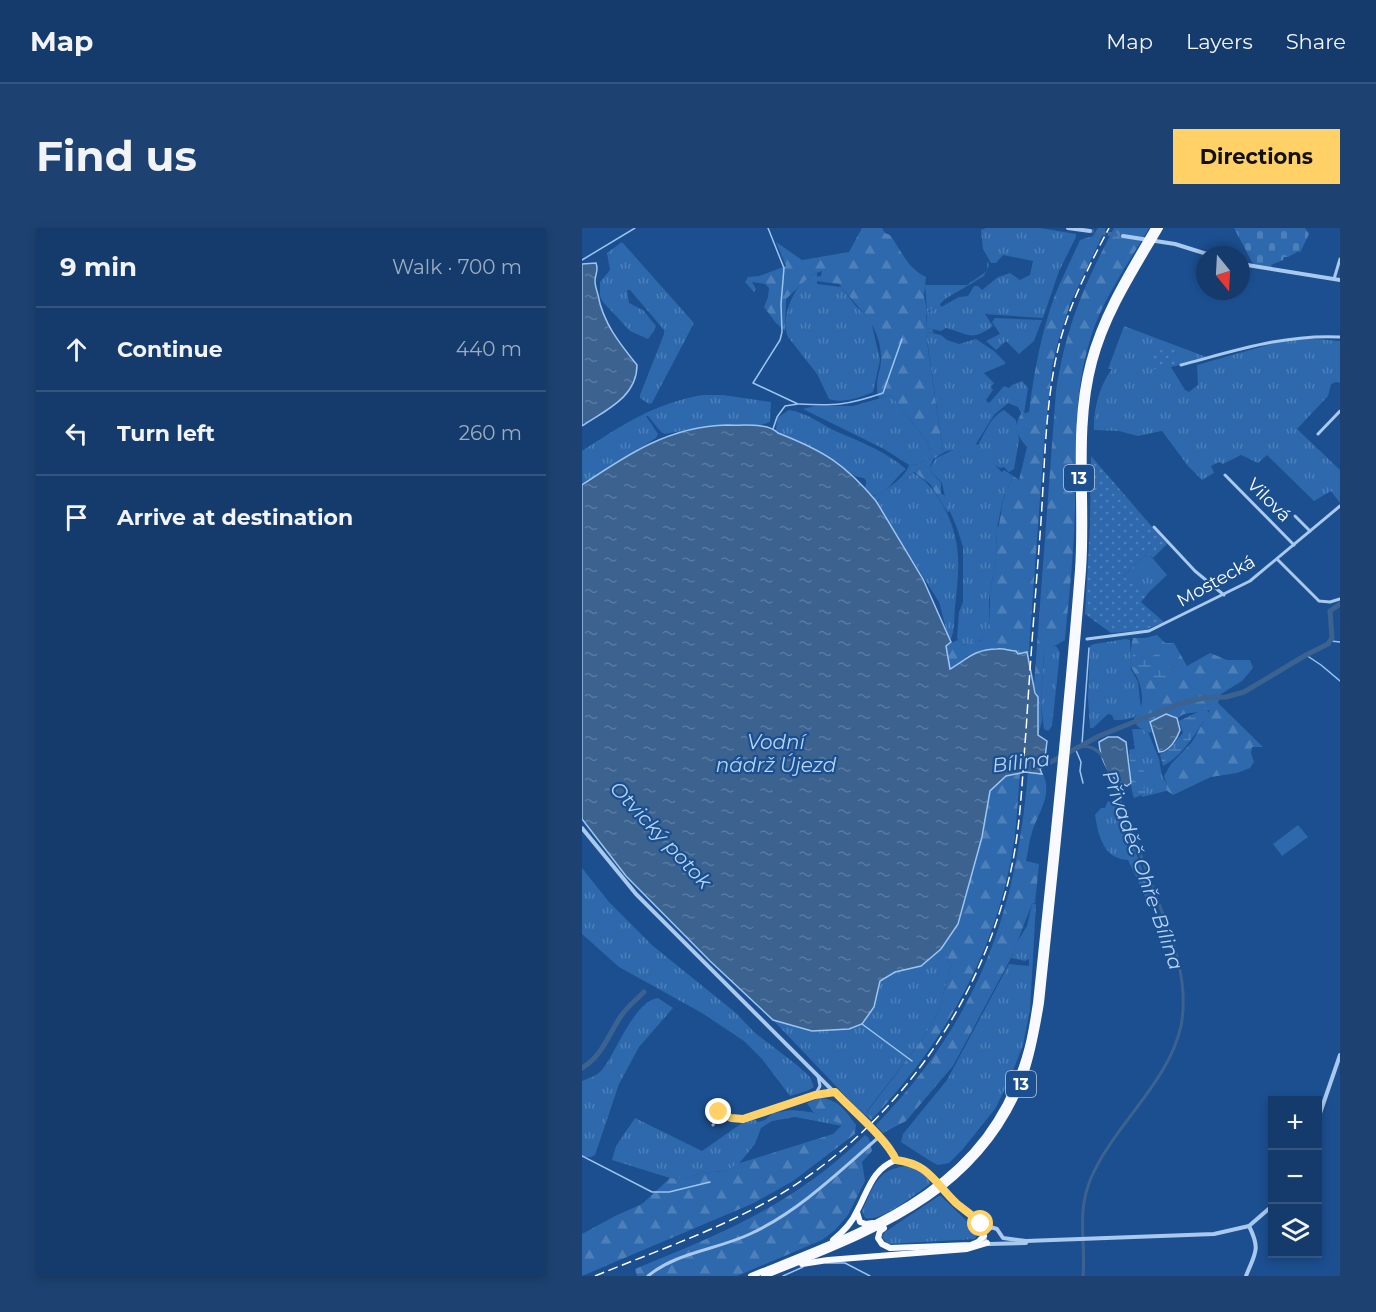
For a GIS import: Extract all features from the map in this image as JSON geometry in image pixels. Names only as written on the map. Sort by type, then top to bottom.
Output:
[{"type":"highway","name":"13","points":[[751,1276],[898,1215],[944,1179],[973,1151],[998,1118],[1019,1074],[1030,1040],[1036,1003],[1062,744],[1078,568],[1080,424],[1085,377],[1104,319],[1116,293],[1154,228]]},
{"type":"highway","name":"13","points":[[764,1276],[846,1243],[898,1215],[946,1184],[977,1155],[1002,1121],[1024,1076],[1035,1041],[1041,1003],[1067,737],[1083,569],[1085,424],[1091,378],[1108,321],[1160,228]]},
{"type":"highway","points":[[820,1248],[842,1233],[857,1212],[868,1185],[888,1163],[896,1160]]},
{"type":"highway","points":[[857,1212],[860,1222],[866,1224],[898,1215]]},
{"type":"highway","points":[[898,1215],[879,1234],[880,1241],[886,1247],[971,1245],[978,1242],[985,1233]]},
{"type":"highway","points":[[773,1272],[808,1262],[967,1250],[987,1243]]},
{"type":"street","points":[[1068,228],[1090,231]]},
{"type":"street","points":[[1123,236],[1196,251]]},
{"type":"street","points":[[1334,279],[1340,258]]},
{"type":"street","points":[[1250,265],[1340,279]]},
{"type":"street","points":[[1181,365],[1278,340],[1340,337]]},
{"type":"street","points":[[1318,434],[1340,411]]},
{"type":"street","name":"Vilová","points":[[1225,475],[1294,544]]},
{"type":"street","name":"Mostecká","points":[[1087,639],[1149,631],[1250,582],[1340,506]]},
{"type":"street","points":[[1295,516],[1310,531]]},
{"type":"street","points":[[1154,527],[1195,571],[1224,594]]},
{"type":"street","points":[[1278,560],[1319,601],[1330,602],[1340,599]]},
{"type":"street","points":[[582,828],[636,894],[879,1137],[893,1152],[896,1160],[921,1166],[951,1198],[979,1221],[998,1231],[1000,1237]]},
{"type":"street","points":[[1322,1105],[1340,1056]]},
{"type":"street","points":[[815,1095],[820,1086],[818,1075]]},
{"type":"street","points":[[713,1125],[719,1112],[731,1118],[743,1119],[815,1095],[835,1092]]},
{"type":"street","points":[[648,1276],[674,1260],[749,1235],[782,1217],[879,1137]]},
{"type":"street","points":[[1000,1237],[1015,1241],[1203,1235],[1250,1226],[1268,1210]]},
{"type":"street","points":[[979,1221],[987,1243],[1012,1244],[1053,1240]]},
{"type":"street","points":[[1246,1276],[1257,1248],[1250,1226]]},
{"type":"street","points":[[985,1233],[992,1228]]},
{"type":"street","points":[[995,1244],[1000,1237]]},
{"type":"green space","points":[[862,228],[882,228],[890,235],[914,269],[926,277],[924,295],[929,312],[926,315],[926,328],[932,329],[934,333],[926,332],[928,349],[943,452],[948,450],[933,459],[929,469],[941,483],[941,494],[944,495],[950,510],[948,513],[930,484],[914,472],[876,501],[872,497],[899,479],[909,465],[919,464],[932,457],[927,441],[891,395],[879,398],[877,381],[881,356],[877,334],[839,284],[815,281],[816,277],[821,276],[822,271],[811,275],[786,299],[785,331],[764,307],[769,288],[765,284],[752,282],[756,289],[754,292],[745,282],[748,277],[759,276],[786,266],[776,242],[802,260],[849,252]]},
{"type":"green space","points":[[986,228],[1040,228],[1076,234],[1059,271],[1043,318],[985,314],[993,326],[975,335],[946,328],[941,331],[926,328],[927,313],[937,307],[927,312],[925,285],[967,285],[986,272],[984,276],[945,299],[940,304],[941,307],[959,297],[968,296],[974,286],[982,290],[998,277],[1010,273],[1020,280],[1030,275],[1033,261],[1003,255],[996,263],[991,263],[983,249],[981,230]]},
{"type":"green space","points":[[1098,228],[1106,228],[1070,304],[1052,367],[1028,663],[1026,652],[1018,654],[1002,648],[967,656],[950,670],[945,646],[958,640],[964,645],[980,641],[990,629],[990,593],[996,558],[997,528],[1003,500],[1011,482],[1001,473],[1004,470],[1019,480],[1027,447],[1019,435],[1017,423],[1021,414],[1029,412],[1033,382],[1050,309],[1080,240],[1093,236]]},
{"type":"green space","points":[[1114,228],[1149,228],[1102,308],[1085,358],[1078,400],[1074,541],[1065,640],[1044,652],[1042,721],[1038,735],[1038,697],[1034,685],[1056,391],[1065,346],[1078,306]]},
{"type":"green space","points":[[1234,228],[1305,228],[1309,234],[1300,253],[1299,251],[1284,257],[1283,260],[1271,265],[1272,267],[1253,264],[1250,258],[1250,246],[1244,246]]},
{"type":"green space","points":[[622,242],[694,323],[652,403],[649,404],[640,398],[640,395],[664,330],[630,290],[627,290],[629,303],[643,310],[656,326],[648,339],[630,331],[600,296],[600,282],[610,270],[607,253]]},
{"type":"green space","points":[[817,273],[817,284],[841,287],[871,321],[880,360],[873,392],[845,400],[829,399],[817,374],[788,337],[786,319],[792,299],[803,282]]},
{"type":"green space","points":[[995,318],[1042,320],[1034,341],[1019,354],[1006,341],[996,350],[986,341],[1000,334],[992,322]]},
{"type":"green space","points":[[1124,326],[1209,358],[1171,367],[1185,390],[1189,392],[1198,385],[1197,365],[1282,341],[1302,338],[1340,341],[1340,383],[1331,384],[1328,396],[1297,429],[1340,470],[1340,503],[1331,491],[1314,501],[1267,455],[1258,463],[1241,455],[1223,464],[1219,462],[1211,466],[1214,473],[1202,480],[1188,466],[1162,431],[1138,436],[1119,431],[1094,430],[1098,398],[1112,369],[1108,369]]},
{"type":"green space","points":[[926,332],[941,335],[959,344],[976,339],[1005,362],[984,373],[994,383],[991,387],[993,390],[986,400],[988,403],[1004,386],[1009,388],[1022,381],[1028,388],[1024,414],[1022,415],[1018,407],[1008,403],[994,415],[976,444],[978,445],[995,416],[1004,410],[1016,420],[1019,440],[1014,469],[1009,472],[1004,467],[1000,468],[995,465],[1011,482],[1003,499],[997,528],[996,558],[989,598],[990,629],[981,639],[970,644],[961,644],[957,638],[959,612],[963,602],[963,547],[946,502],[942,483],[929,469],[936,458],[953,450],[943,452]]},
{"type":"green space","points":[[1175,350],[1176,365],[1154,369],[1151,352]]},
{"type":"green space","points":[[723,395],[771,402],[770,422],[752,426],[701,427],[665,434],[646,416],[658,434],[656,438],[582,485],[582,451],[625,424],[655,409],[686,398]]},
{"type":"green space","points":[[891,395],[927,441],[932,457],[919,464],[909,465],[884,449],[803,409],[815,406],[853,406]]},
{"type":"green space","points":[[789,410],[874,448],[906,469],[886,489],[871,496],[865,490],[864,478],[849,472],[822,452],[776,432],[777,418]]},
{"type":"green space","points":[[1091,456],[1167,544],[1153,558],[1148,553],[1124,575],[1147,595],[1141,602],[1164,622],[1145,630],[1111,633],[1085,614]]},
{"type":"green space","points":[[913,473],[928,484],[939,499],[952,525],[958,551],[958,577],[951,639],[948,636],[939,602],[877,503],[879,498]]},
{"type":"green space","points":[[1148,553],[1167,575],[1146,595],[1124,575]]},
{"type":"green space","points":[[1157,635],[1165,643],[1174,643],[1187,666],[1210,653],[1227,660],[1250,660],[1253,668],[1242,681],[1221,694],[1218,703],[1263,747],[1252,747],[1254,762],[1250,768],[1237,773],[1211,777],[1173,795],[1166,790],[1167,784],[1164,776],[1171,764],[1192,742],[1210,710],[1184,714],[1177,718],[1173,715],[1150,726],[1152,732],[1148,733],[1137,726],[1134,718],[1140,710],[1142,694],[1131,666],[1132,641],[1133,638]]},
{"type":"green space","points":[[1130,640],[1131,669],[1138,682],[1141,709],[1134,717],[1126,719],[1114,720],[1112,715],[1108,714],[1093,728],[1090,728],[1088,698],[1090,646]]},
{"type":"green space","points":[[1056,646],[1060,652],[1052,726],[1048,731],[1044,729],[1041,704],[1044,652]]},
{"type":"green space","points":[[1139,649],[1156,651],[1179,678],[1176,681],[1159,682],[1148,673],[1133,667],[1132,656]]},
{"type":"green space","points":[[1206,708],[1209,713],[1189,742],[1177,756],[1163,766],[1160,754],[1167,751],[1183,733],[1179,721]]},
{"type":"green space","points":[[1132,729],[1142,729],[1149,734],[1159,759],[1162,776],[1167,784],[1166,791],[1142,797]]},
{"type":"green space","points":[[1137,748],[1145,775],[1144,794],[1134,798],[1129,750]]},
{"type":"green space","points":[[1028,772],[1043,774],[1046,782],[1045,797],[1032,832],[1026,861],[1039,864],[1035,903],[1032,904],[1011,958],[953,1066],[906,1121],[883,1133],[876,1125],[911,1086],[941,1046],[965,1005],[985,963],[1001,919],[1013,873]]},
{"type":"green space","points":[[1020,773],[1014,842],[1006,881],[981,956],[945,1026],[898,1090],[871,1120],[867,1112],[924,1037],[939,1010],[951,965],[941,949],[958,924],[982,837],[990,791],[1006,776]]},
{"type":"green space","points":[[1108,801],[1116,805],[1124,819],[1159,917],[1146,899],[1128,860],[1113,855],[1103,844],[1095,815],[1101,808],[1105,808]]},
{"type":"green space","points":[[1298,825],[1308,837],[1282,856],[1273,844]]},
{"type":"green space","points":[[582,868],[609,902],[653,946],[736,1013],[755,1033],[797,1065],[810,1077],[814,1087],[790,1096],[762,1059],[744,1041],[702,1013],[619,967],[582,934]]},
{"type":"green space","points":[[1032,904],[1036,904],[1030,1010],[1023,1045],[995,1109],[949,1163],[938,1165],[901,1142],[903,1134],[947,1080],[1009,964],[1029,966],[1029,959],[1025,961],[1011,958],[1027,926]]},
{"type":"green space","points":[[941,949],[951,965],[939,1010],[924,1037],[867,1111],[871,1120],[773,1020],[812,1031],[862,1024],[874,1007],[879,981],[895,972],[921,966]]},
{"type":"green space","points":[[658,998],[673,1008],[639,1047],[619,1084],[595,1155],[582,1157],[582,1081],[602,1070],[633,1018],[649,1001]]},
{"type":"green space","points":[[819,1098],[836,1103],[844,1110],[856,1125],[855,1134],[793,1181],[754,1203],[582,1276],[582,1234],[642,1204],[670,1178],[683,1179],[701,1173],[724,1171],[740,1163],[833,1134],[841,1124],[813,1112],[807,1103]]},
{"type":"green space","points":[[791,1110],[826,1116],[842,1126],[795,1117],[772,1121],[761,1128],[755,1144],[737,1166],[724,1171],[701,1173],[683,1179],[670,1178],[612,1160],[616,1146],[635,1118],[702,1151],[742,1123],[754,1119],[758,1122],[765,1120],[773,1113]]},
{"type":"green space","points":[[865,1135],[869,1138],[872,1151],[862,1162],[865,1181],[848,1215],[835,1230],[822,1240],[737,1276],[637,1276],[635,1269],[728,1229],[784,1198],[812,1180]]},
{"type":"green space","points":[[905,1166],[925,1173],[930,1184],[890,1212],[865,1218],[862,1211],[877,1181],[888,1171]]},
{"type":"green space","points":[[939,1196],[978,1232],[975,1239],[888,1244],[882,1237],[885,1232]]},
{"type":"water","points":[[596,263],[595,285],[604,315],[619,341],[637,365],[636,376],[626,394],[610,408],[582,426],[582,264]]},
{"type":"water","name":"Vodní nádrž Újezd","points":[[727,425],[768,427],[821,453],[854,477],[876,501],[923,579],[951,642],[946,646],[950,669],[972,655],[989,649],[1016,651],[1018,654],[1027,652],[1035,693],[1038,697],[1038,735],[1047,741],[1044,766],[1040,769],[1042,774],[1025,772],[1006,776],[990,791],[982,837],[958,924],[941,949],[921,966],[895,972],[880,981],[874,1007],[862,1024],[849,1029],[812,1031],[773,1020],[710,961],[626,876],[582,819],[582,485],[633,453],[668,436],[687,430]]},
{"type":"water","points":[[1166,714],[1177,718],[1180,730],[1175,741],[1159,752],[1150,722]]},
{"type":"water","points":[[1108,737],[1118,737],[1126,742],[1131,783],[1127,786],[1111,774],[1101,755],[1099,742]]},
{"type":"waterway","points":[[582,260],[635,228]]},
{"type":"waterway","points":[[768,228],[784,268],[781,304],[782,332],[780,340],[753,383],[798,404],[785,406],[777,417],[773,429]]},
{"type":"waterway","points":[[799,404],[841,404],[883,393],[902,339]]},
{"type":"waterway","name":"Bílina","points":[[1038,761],[1051,762],[1099,736],[1179,704],[1244,692],[1328,644],[1332,638],[1330,611],[1340,604]]},
{"type":"waterway","points":[[1331,641],[1340,642]]},
{"type":"waterway","points":[[1082,744],[1089,648]]},
{"type":"waterway","points":[[1306,655],[1340,681]]},
{"type":"waterway","name":"Přivaděč Ohře-Bílina","points":[[1077,747],[1092,748],[1104,758],[1163,913],[1175,950],[1183,988],[1181,1026],[1175,1046],[1153,1085],[1101,1159],[1086,1191],[1083,1215],[1083,1276]]},
{"type":"waterway","points":[[1075,748],[1081,762],[1080,771],[1083,783]]},
{"type":"waterway","name":"Bílina","points":[[582,1068],[595,1057],[623,1013],[644,992]]},
{"type":"waterway","points":[[862,1024],[912,1061]]},
{"type":"waterway","points":[[582,1156],[652,1192],[669,1192],[710,1182]]},
{"type":"waterway","points":[[826,1263],[845,1263],[870,1276]]},
{"type":"waterway","points":[[783,1276],[803,1267]]},
{"type":"tunnel","points":[[1090,231],[1123,236]]},
{"type":"railway","points":[[595,1276],[696,1236],[745,1213],[792,1187],[832,1158],[869,1126],[902,1090],[932,1050],[958,1008],[980,964],[998,918],[1011,870],[1017,836],[1046,439],[1054,368],[1063,329],[1074,300],[1109,228]]},
{"type":"route","points":[[719,1112],[731,1118],[743,1119],[787,1103],[835,1092],[893,1152],[896,1160],[921,1166],[962,1209],[981,1224]]},
{"type":"water label","name":"Otvický potok","points":[[661,835]]}]
